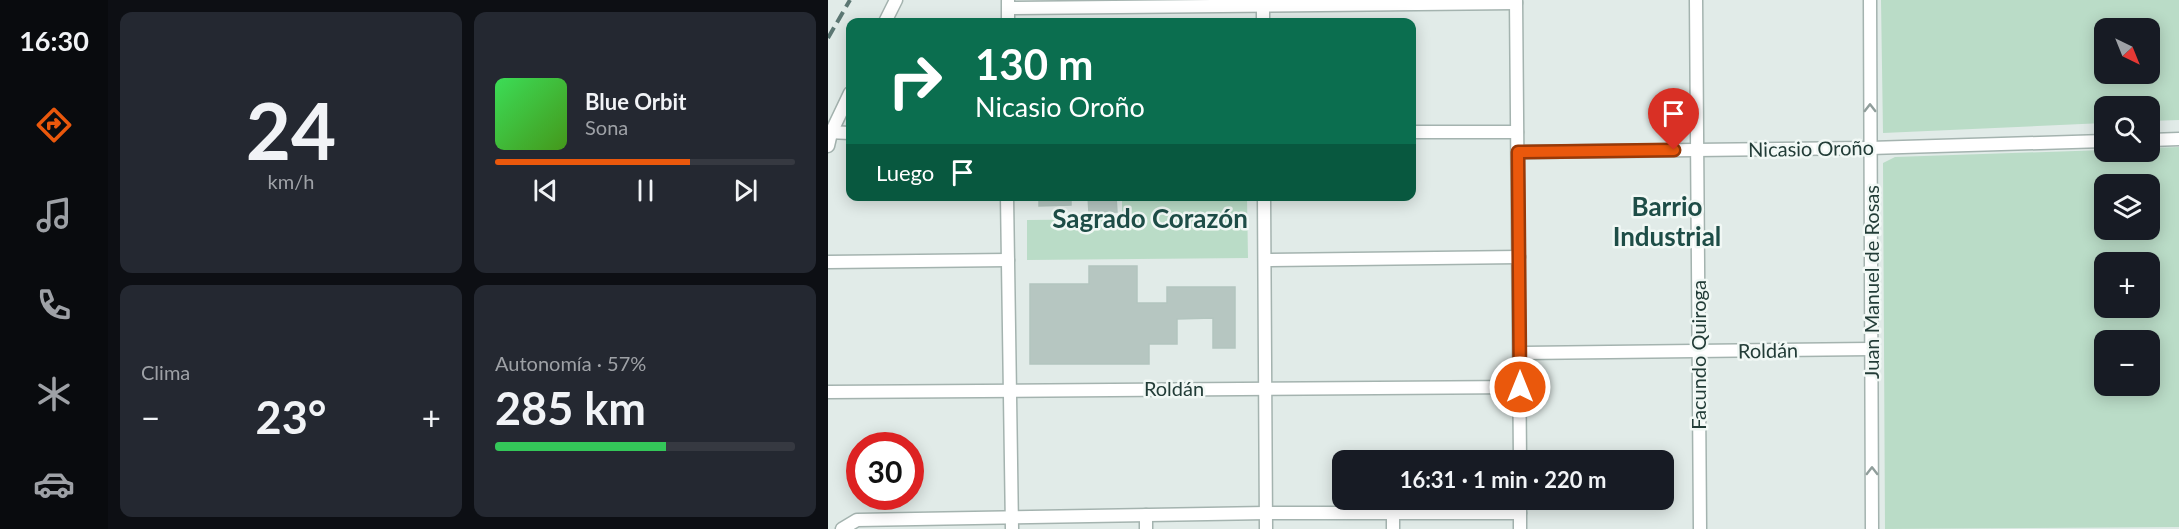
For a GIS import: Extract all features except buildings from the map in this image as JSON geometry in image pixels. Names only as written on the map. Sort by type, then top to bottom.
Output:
[{"type":"street","points":[[887,18],[896,0]]},
{"type":"street","name":"Facundo Quiroga","points":[[1696,0],[1700,529]]},
{"type":"street","name":"Juan Manuel de Rosas","points":[[1870,0],[1872,529]]},
{"type":"street","points":[[1009,4],[1516,1],[1520,450]]},
{"type":"street","points":[[1263,2],[1263,18]]},
{"type":"street","points":[[829,137],[846,101]]},
{"type":"street","points":[[1416,132],[1518,132]]},
{"type":"street","points":[[829,137],[846,135]]},
{"type":"street","points":[[2160,140],[2179,139]]},
{"type":"street","name":"Nicasio Oroño","points":[[1518,152],[1870,148],[2094,141]]},
{"type":"street","points":[[1007,201],[1012,388],[1012,523]]},
{"type":"street","points":[[1264,201],[1266,529]]},
{"type":"street","points":[[1265,260],[1519,257]]},
{"type":"street","points":[[828,262],[1008,260]]},
{"type":"street","name":"Roldán","points":[[1520,352],[1871,349]]},
{"type":"street","name":"Roldán","points":[[828,392],[1012,388],[1520,387]]},
{"type":"street","points":[[842,529],[857,520],[1012,523],[1146,515],[1266,513],[1520,513],[1520,529]]},
{"type":"street","points":[[1393,513],[1393,529]]},
{"type":"street","points":[[1146,515],[1146,529]]},
{"type":"green space","points":[[1881,0],[2179,0],[2179,120],[2160,121],[2160,96],[2094,96],[2094,123],[1883,133]]},
{"type":"green space","points":[[2179,147],[2179,527],[1885,529],[1883,163],[1895,157],[2094,150],[2094,162],[2160,162],[2160,148]]},
{"type":"green space","points":[[1122,201],[1247,201],[1248,258],[1027,260],[1027,220],[1122,219]]},
{"type":"railway","points":[[828,38],[850,0]]},
{"type":"district","name":"Sagrado Corazón","points":[[1150,218]]},
{"type":"district","name":"Barrio Industrial","points":[[1667,221]]},
{"type":"route","points":[[1520,387],[1518,152],[1674,150]]}]
